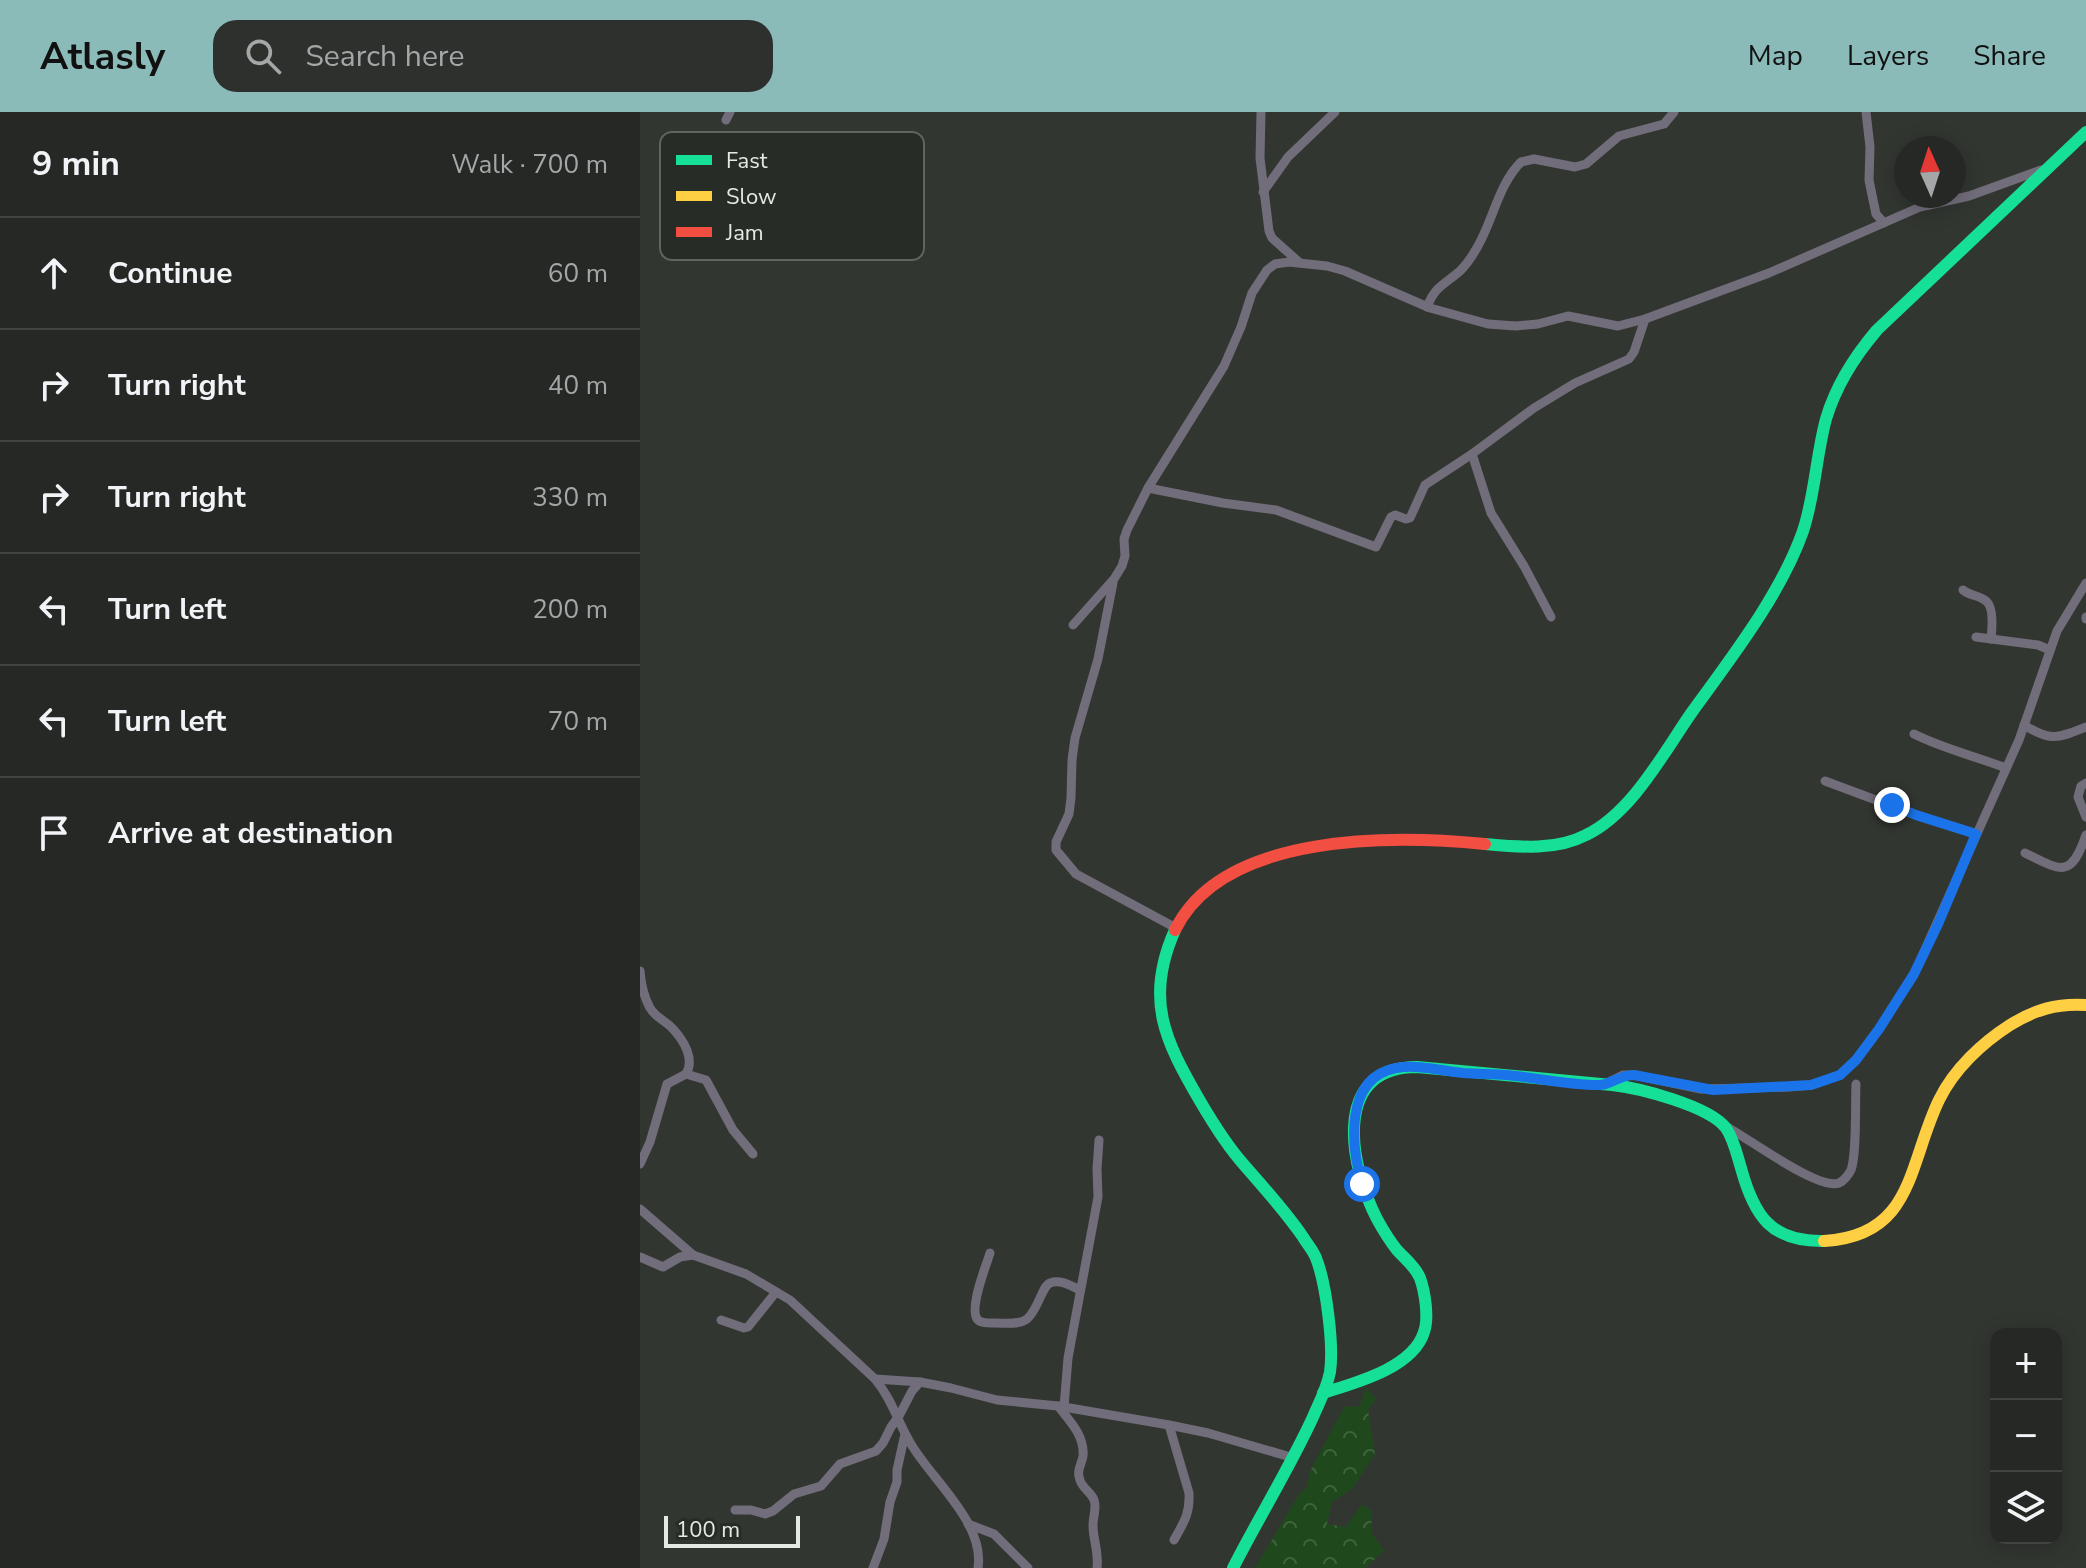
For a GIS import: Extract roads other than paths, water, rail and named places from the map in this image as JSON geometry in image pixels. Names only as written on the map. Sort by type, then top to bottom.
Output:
[{"type":"main road","points":[[1233,1568],[1294,1458],[1323,1393],[1330,1369],[1330,1349],[1316,1258],[1290,1218],[1221,1138],[1168,1044],[1159,994],[1162,969],[1167,948],[1188,907],[1227,875],[1257,861],[1289,853],[1339,843],[1392,840],[1439,840],[1527,847],[1583,837],[1606,823],[1622,808],[1686,721],[1764,607],[1788,565],[1810,509],[1831,405],[1848,367],[1877,330],[2086,132]]},
{"type":"main road","points":[[1323,1393],[1386,1370],[1415,1349],[1424,1335],[1425,1315],[1420,1279],[1376,1217],[1356,1163],[1356,1107],[1371,1081],[1385,1071],[1411,1067],[1603,1085],[1645,1090],[1677,1101],[1722,1124],[1733,1142],[1747,1189],[1764,1222],[1772,1229],[1798,1239],[1832,1241],[1859,1235],[1879,1225],[1893,1209],[1906,1186],[1945,1089],[1979,1050],[2004,1028],[2037,1010],[2057,1004],[2086,1005]]},
{"type":"street","points":[[1261,112],[1260,158],[1270,234],[1300,263]]},
{"type":"street","points":[[1263,192],[1288,157],[1335,112]]},
{"type":"street","points":[[1427,307],[1436,288],[1463,268],[1477,249],[1502,191],[1521,162],[1534,159],[1581,166],[1619,136],[1664,124],[1674,112]]},
{"type":"street","points":[[1866,112],[1870,147],[1869,180],[1876,214],[1884,223]]},
{"type":"street","points":[[1073,625],[1122,566],[1127,530],[1148,488],[1224,366],[1252,293],[1267,270],[1280,262],[1327,266],[1345,271],[1427,307],[1488,324],[1538,324],[1568,316],[1618,326],[1769,273],[1920,207],[1983,191],[2048,168]]},
{"type":"street","points":[[1148,488],[1276,510],[1376,547],[1391,517],[1410,518],[1425,485],[1513,422],[1575,383],[1629,359],[1645,319]]},
{"type":"street","points":[[1472,454],[1491,513],[1551,617]]},
{"type":"street","points":[[1114,579],[1098,659],[1075,738],[1069,814],[1056,842],[1056,850],[1076,874],[1176,928]]},
{"type":"street","points":[[1603,1085],[1623,1075],[1634,1075],[1701,1089],[1811,1085],[1840,1075],[1856,1060],[1914,974],[2024,725],[2057,631],[2086,583]]},
{"type":"street","points":[[1963,590],[1989,604],[1993,624],[1991,639]]},
{"type":"street","points":[[1976,637],[2038,645],[2050,650]]},
{"type":"street","points":[[2024,725],[2036,733],[2054,738],[2086,727]]},
{"type":"street","points":[[1914,734],[2006,768]]},
{"type":"street","points":[[1825,781],[1976,834]]},
{"type":"street","points":[[2086,783],[2081,786],[2078,797],[2086,817]]},
{"type":"street","points":[[2025,853],[2065,868],[2078,856],[2086,835]]},
{"type":"street","points":[[640,971],[650,1007],[672,1027],[686,1050],[690,1064],[686,1074],[667,1084],[650,1142],[640,1164]]},
{"type":"street","points":[[686,1074],[706,1080],[733,1130],[753,1154]]},
{"type":"street","points":[[1722,1124],[1814,1180],[1839,1183],[1846,1178],[1852,1165],[1856,1084]]},
{"type":"street","points":[[1097,1568],[1098,1548],[1093,1524],[1095,1507],[1078,1471],[1084,1453],[1083,1445],[1061,1407],[1098,1197],[1099,1140]]},
{"type":"street","points":[[640,1209],[693,1255],[746,1274],[804,1312],[875,1379],[899,1416],[913,1448],[968,1524],[978,1554],[978,1568]]},
{"type":"street","points":[[640,1223],[653,1220]]},
{"type":"street","points":[[990,1253],[976,1298],[974,1312],[978,1320],[986,1323],[1020,1323],[1037,1307],[1044,1287],[1049,1283],[1065,1283],[1080,1290]]},
{"type":"street","points":[[640,1257],[663,1267],[680,1257],[693,1255]]},
{"type":"street","points":[[721,1320],[748,1327],[776,1292]]},
{"type":"street","points":[[875,1379],[920,1382],[997,1400],[1169,1425],[1294,1458]]},
{"type":"street","points":[[735,1510],[765,1514],[773,1511],[800,1491],[821,1486],[840,1464],[876,1451],[920,1382]]},
{"type":"street","points":[[1169,1425],[1189,1493],[1188,1514],[1174,1540]]},
{"type":"street","points":[[873,1568],[884,1539],[905,1434]]},
{"type":"street","points":[[968,1524],[994,1534],[1028,1568]]}]
